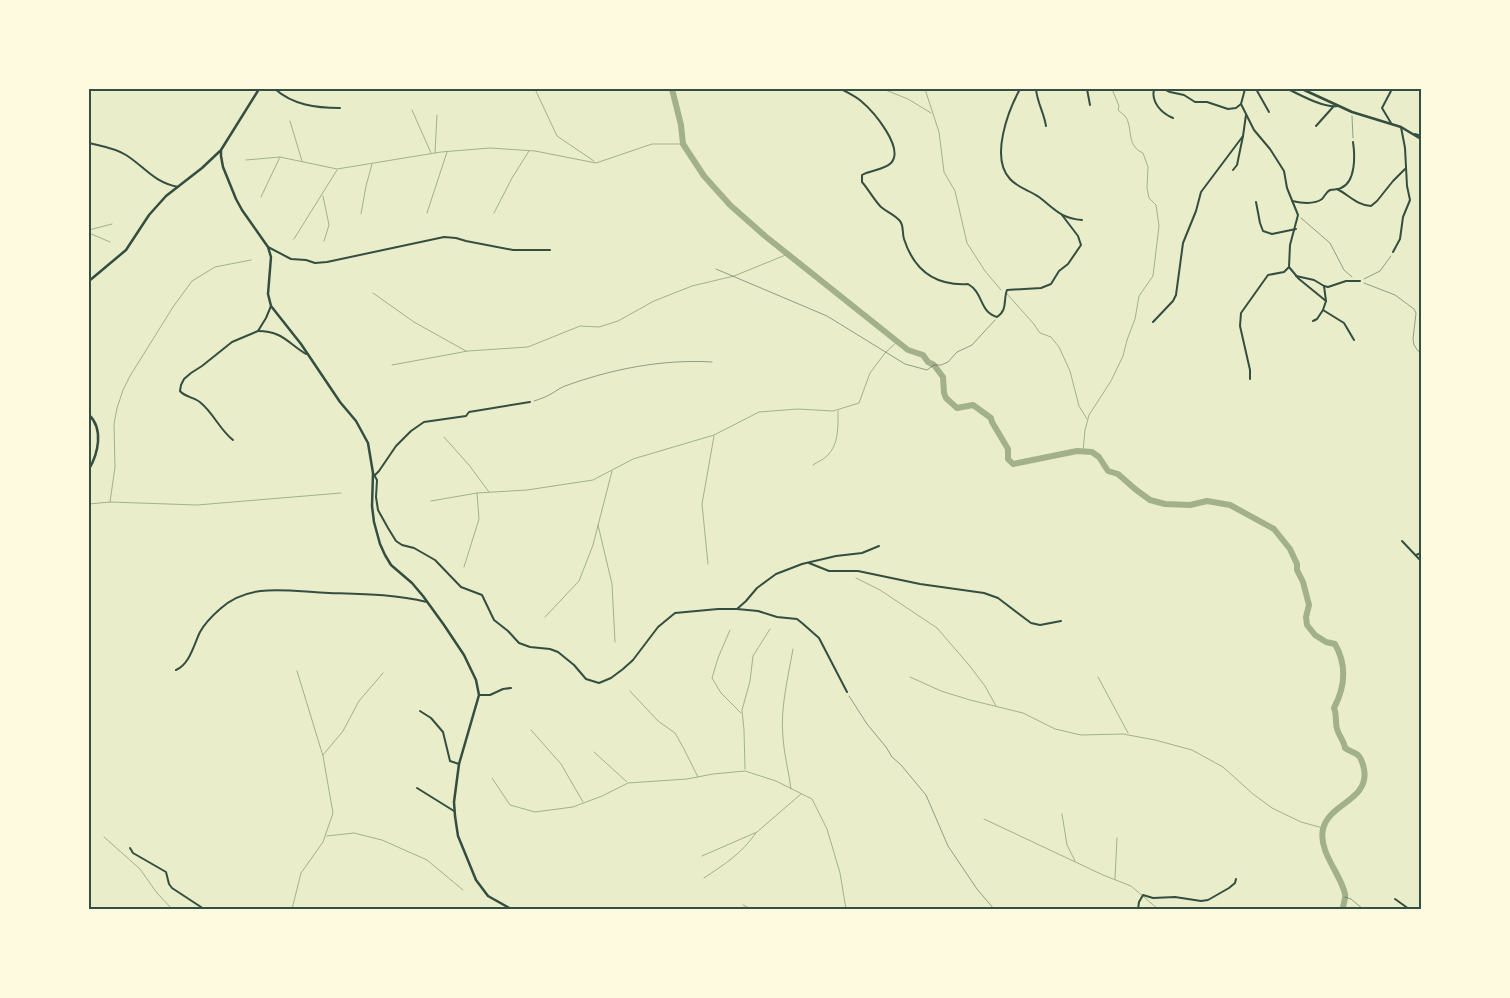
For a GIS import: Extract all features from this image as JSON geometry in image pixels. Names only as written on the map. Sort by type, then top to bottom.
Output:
[{"type":"street","points":[[89,281],[126,250],[149,215],[166,196],[221,150],[259,89]]},
{"type":"street","points":[[275,89],[299,104],[324,108],[340,108]]},
{"type":"street","points":[[841,89],[860,100],[867,107],[891,138],[895,154],[893,160],[884,168],[872,170],[862,175],[862,182],[883,209],[901,222],[904,240],[916,264],[933,278],[943,282],[971,285],[980,296],[987,312],[998,317],[1004,309],[1006,290],[1041,288],[1050,284],[1059,271],[1068,264],[1081,245],[1078,236],[1062,215]]},
{"type":"street","points":[[1020,89],[1013,100],[1004,132],[1001,153],[1003,168],[1009,178],[1018,186],[1030,191],[1048,206],[1069,218],[1082,220]]},
{"type":"street","points":[[1036,89],[1046,126]]},
{"type":"street","points":[[1086,89],[1090,105]]},
{"type":"street","points":[[1154,89],[1152,98],[1164,112],[1173,118]]},
{"type":"street","points":[[1164,89],[1184,95],[1195,102],[1207,102],[1228,109],[1236,108],[1241,104]]},
{"type":"street","points":[[1244,89],[1241,104],[1254,130],[1270,149],[1284,172],[1287,188],[1298,216],[1290,246],[1289,267],[1296,276],[1326,301]]},
{"type":"street","points":[[1256,89],[1269,112]]},
{"type":"street","points":[[1288,89],[1322,104],[1333,107],[1338,106]]},
{"type":"street","points":[[1302,89],[1352,112],[1400,127],[1421,137]]},
{"type":"street","points":[[1392,89],[1382,108],[1383,113],[1392,125]]},
{"type":"street","points":[[1316,126],[1333,107]]},
{"type":"street","points":[[1233,170],[1237,165],[1243,142],[1246,115]]},
{"type":"street","points":[[1393,252],[1400,239],[1403,217],[1410,200],[1405,148],[1400,127]]},
{"type":"street","points":[[1153,322],[1173,301],[1176,295],[1183,243],[1196,212],[1201,192],[1243,136]]},
{"type":"street","points":[[1292,201],[1301,203],[1316,202],[1324,197],[1327,192],[1345,186],[1351,175],[1354,157],[1353,142]]},
{"type":"street","points":[[89,143],[122,153],[157,180],[178,187]]},
{"type":"street","points":[[221,150],[226,175],[236,200],[268,247],[271,257],[268,294],[271,306],[309,356],[368,443],[374,474],[372,506],[380,544],[391,565],[412,583],[427,602],[464,655],[476,680],[479,695],[459,764],[454,811],[458,836],[476,880],[488,896],[511,909]]},
{"type":"street","points":[[1337,189],[1354,201],[1365,206],[1371,206],[1406,168]]},
{"type":"street","points":[[1256,202],[1263,232],[1272,234],[1296,229]]},
{"type":"street","points":[[268,247],[291,259],[315,263],[444,238],[456,238],[472,243],[513,250],[550,250]]},
{"type":"street","points":[[1250,380],[1250,370],[1240,326],[1241,313],[1268,275],[1284,272],[1289,267]]},
{"type":"street","points":[[1296,276],[1314,280],[1324,286],[1333,286],[1346,281],[1360,281]]},
{"type":"street","points":[[1313,321],[1317,319],[1323,310],[1326,301],[1324,286]]},
{"type":"street","points":[[258,331],[271,306]]},
{"type":"street","points":[[1323,310],[1344,323],[1354,340]]},
{"type":"street","points":[[234,440],[226,435],[200,401],[183,395],[180,391],[184,379],[232,342],[258,331],[282,336],[309,356]]},
{"type":"street","points":[[374,474],[379,471],[396,446],[411,431],[424,422],[466,416],[470,412],[483,409],[530,402]]},
{"type":"street","points":[[89,415],[94,421],[98,440],[96,454],[89,469]]},
{"type":"street","points":[[374,474],[377,480],[376,497],[378,510],[399,543],[414,548],[435,560],[461,587],[482,595],[494,620],[519,643],[530,647],[550,648],[558,652],[574,665],[586,679],[599,683],[604,682],[623,669],[633,660],[658,627],[675,613],[737,609],[797,619],[819,638],[847,692]]},
{"type":"street","points":[[1402,541],[1421,561]]},
{"type":"street","points":[[737,609],[769,578],[794,567],[836,556],[870,551],[879,546]]},
{"type":"street","points":[[1416,555],[1421,553]]},
{"type":"street","points":[[809,563],[829,571],[858,571],[920,584],[984,593],[998,598],[1032,623],[1040,625],[1061,621]]},
{"type":"street","points":[[176,670],[182,668],[208,620],[236,597],[250,593],[276,590],[366,593],[403,596],[427,602]]},
{"type":"street","points":[[479,695],[490,695],[503,689],[511,688]]},
{"type":"street","points":[[420,711],[431,718],[443,732],[450,761],[459,764]]},
{"type":"street","points":[[416,788],[454,811]]},
{"type":"street","points":[[130,848],[133,853],[166,872],[172,888],[204,909]]},
{"type":"street","points":[[1138,909],[1143,895],[1154,898],[1175,897],[1208,900],[1229,888],[1235,883],[1236,879]]},
{"type":"street","points":[[1396,899],[1409,909]]},
{"type":"street","points":[[89,904],[90,909]]},
{"type":"path","points":[[1352,112],[1353,142]]},
{"type":"path","points":[[1298,216],[1330,243],[1344,270],[1360,281],[1396,295],[1414,309],[1416,313],[1414,345],[1421,352]]},
{"type":"path","points":[[1360,281],[1380,271],[1393,252]]},
{"type":"path","points":[[716,268],[827,316],[905,364],[927,370],[934,365],[948,362],[957,352],[972,345],[998,317]]},
{"type":"path","points":[[530,402],[550,395],[562,387],[625,369],[660,363],[712,362]]},
{"type":"path","points":[[847,692],[867,724],[886,746],[892,758],[901,765],[926,795],[948,846],[977,889],[994,909]]},
{"type":"path","points":[[1345,896],[1363,909]]},
{"type":"waterway","points":[[535,89],[557,136],[594,161]]},
{"type":"waterway","points":[[672,89],[681,125],[683,144],[704,176],[730,205],[765,236],[908,350],[923,355],[928,362],[934,365],[943,377],[946,398],[957,408],[973,405],[991,418],[1008,449],[1008,459],[1013,464],[1077,451],[1092,452],[1099,457],[1108,471],[1118,474],[1150,500],[1165,504],[1190,505],[1207,501],[1230,505],[1274,529],[1290,549],[1297,564],[1297,570],[1303,582],[1309,605],[1306,617],[1307,625],[1315,635],[1326,642],[1335,644],[1339,652],[1343,676],[1338,700],[1334,708],[1336,726],[1345,748],[1358,755],[1364,769],[1364,779],[1361,788],[1333,813],[1323,829],[1322,838],[1324,846],[1343,886],[1345,894],[1343,909]]},
{"type":"waterway","points":[[883,89],[908,99],[931,113]]},
{"type":"waterway","points":[[925,89],[939,132],[944,172],[955,191],[967,243],[985,271],[1001,290]]},
{"type":"waterway","points":[[1083,451],[1089,415],[1111,381],[1123,356],[1135,319],[1139,296],[1153,276],[1159,226],[1156,205],[1149,198],[1147,188],[1148,167],[1143,153],[1134,146],[1128,121],[1118,110],[1119,106],[1112,89]]},
{"type":"waterway","points":[[412,110],[431,153]]},
{"type":"waterway","points":[[435,153],[437,115]]},
{"type":"waterway","points":[[290,121],[302,161]]},
{"type":"waterway","points":[[246,160],[280,157],[337,169],[441,152],[490,148],[535,151],[596,163],[652,144],[683,144]]},
{"type":"waterway","points":[[494,213],[512,178],[529,151]]},
{"type":"waterway","points":[[427,213],[447,152]]},
{"type":"waterway","points":[[261,197],[280,157]]},
{"type":"waterway","points":[[361,214],[372,164]]},
{"type":"waterway","points":[[294,239],[337,170]]},
{"type":"waterway","points":[[323,196],[329,225],[324,241]]},
{"type":"waterway","points":[[89,230],[112,224]]},
{"type":"waterway","points":[[89,233],[110,242]]},
{"type":"waterway","points":[[392,365],[468,351],[528,347],[580,326],[599,327],[618,321],[654,301],[692,286],[734,276],[788,254]]},
{"type":"waterway","points":[[110,502],[115,467],[114,424],[117,408],[130,376],[173,307],[192,281],[215,267],[251,260]]},
{"type":"waterway","points":[[373,293],[414,322],[466,351]]},
{"type":"waterway","points":[[1007,294],[1040,333],[1051,337],[1059,347],[1070,371],[1079,406],[1087,419]]},
{"type":"waterway","points":[[431,501],[477,493],[527,490],[593,480],[633,459],[714,435],[759,412],[798,409],[833,411],[859,403],[870,373],[885,353],[898,341]]},
{"type":"waterway","points":[[813,465],[824,459],[834,446],[837,435],[838,411]]},
{"type":"waterway","points":[[708,564],[702,504],[714,436]]},
{"type":"waterway","points":[[444,437],[469,465],[489,492]]},
{"type":"waterway","points":[[545,617],[579,581],[593,545],[612,471]]},
{"type":"waterway","points":[[89,504],[110,502],[197,505],[341,493]]},
{"type":"waterway","points":[[464,567],[479,519],[477,493]]},
{"type":"waterway","points":[[598,525],[612,584],[615,642]]},
{"type":"waterway","points":[[856,578],[880,590],[937,628],[985,686],[996,706]]},
{"type":"waterway","points":[[745,769],[742,710],[750,681],[753,656],[770,629]]},
{"type":"waterway","points":[[730,630],[712,678],[721,693],[741,713]]},
{"type":"waterway","points":[[791,789],[782,727],[785,693],[793,649]]},
{"type":"waterway","points":[[292,909],[301,873],[323,842],[333,813],[323,756],[297,671]]},
{"type":"waterway","points":[[323,755],[343,731],[359,701],[383,673]]},
{"type":"waterway","points":[[910,677],[941,691],[1023,713],[1055,729],[1081,735],[1123,734],[1192,750],[1223,767],[1272,808],[1301,822],[1323,828]]},
{"type":"waterway","points":[[1098,677],[1128,733]]},
{"type":"waterway","points":[[630,691],[658,721],[675,733],[698,777]]},
{"type":"waterway","points":[[531,730],[561,764],[583,802]]},
{"type":"waterway","points":[[594,752],[627,782]]},
{"type":"waterway","points":[[492,778],[510,805],[535,812],[573,807],[602,796],[628,783],[687,779],[745,771],[776,781],[812,799],[827,829],[840,873],[846,909]]},
{"type":"waterway","points":[[702,856],[757,832],[801,794]]},
{"type":"waterway","points":[[1062,814],[1067,845],[1075,861]]},
{"type":"waterway","points":[[984,819],[1103,875],[1131,886],[1158,909]]},
{"type":"waterway","points":[[327,836],[354,833],[382,840],[427,860],[463,890]]},
{"type":"waterway","points":[[704,878],[738,853],[756,833]]},
{"type":"waterway","points":[[104,837],[140,869],[157,893],[172,909]]},
{"type":"waterway","points":[[1115,879],[1117,838]]},
{"type":"waterway","points":[[743,905],[751,909]]}]
